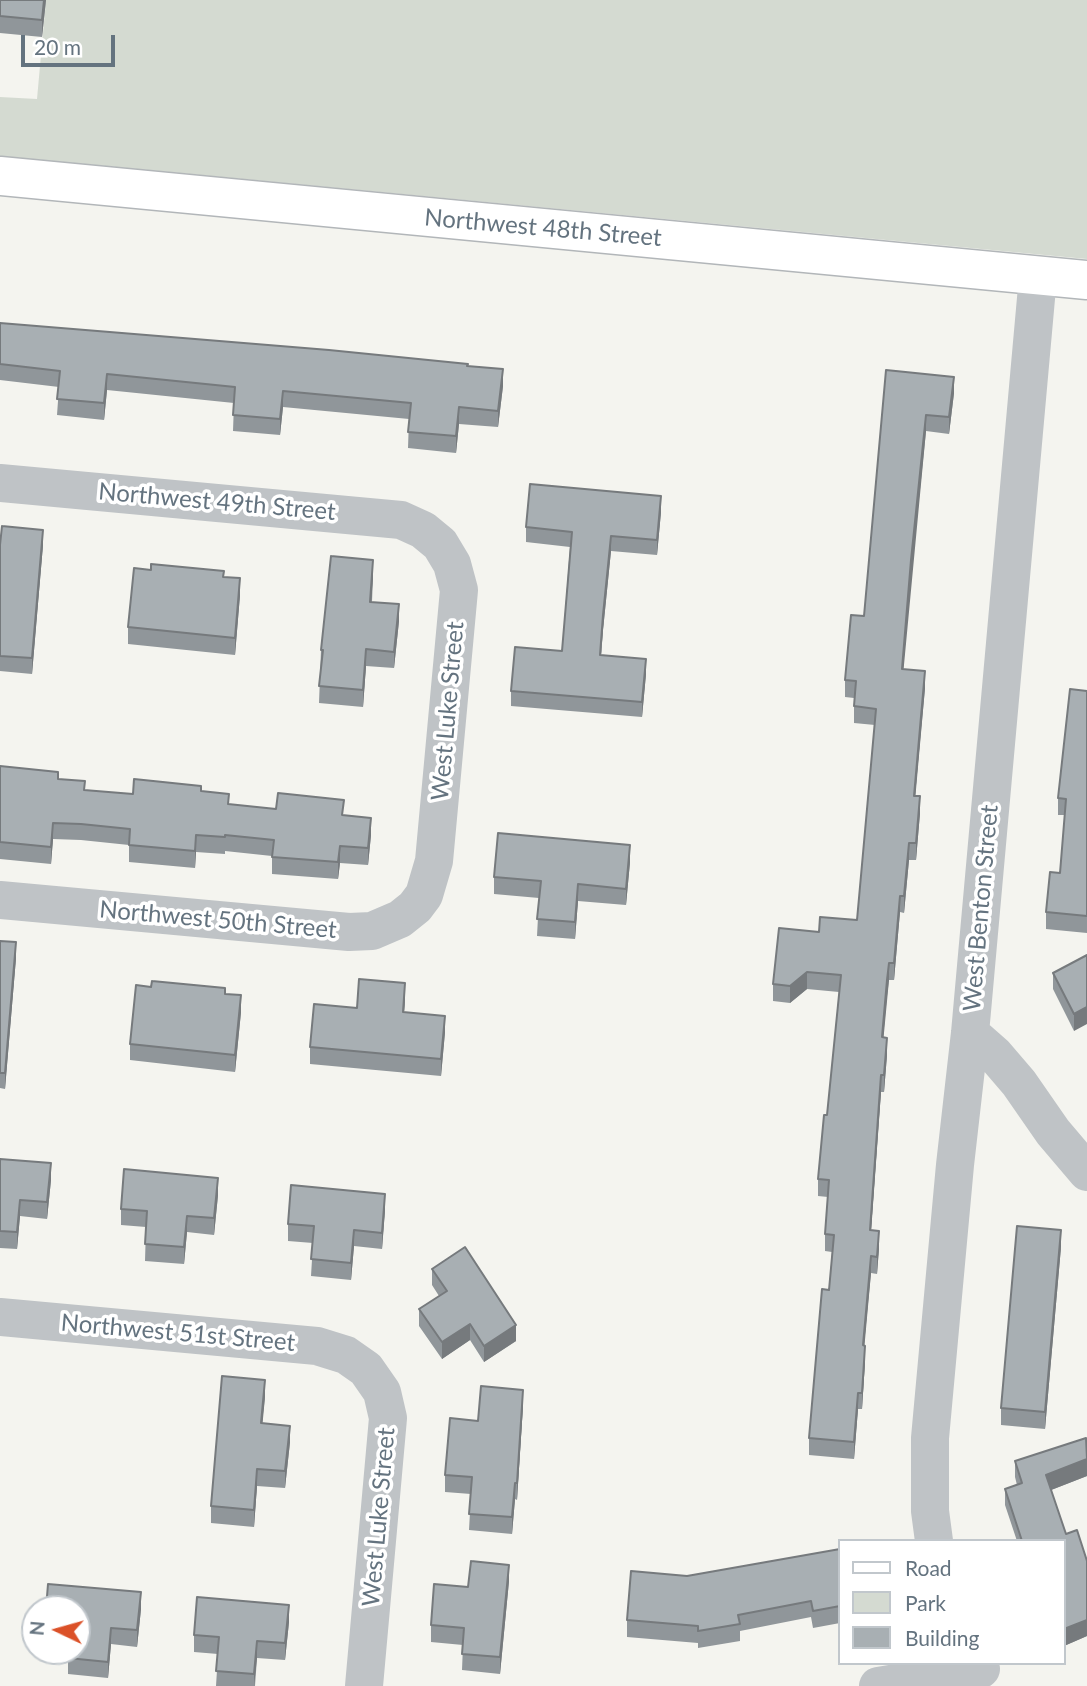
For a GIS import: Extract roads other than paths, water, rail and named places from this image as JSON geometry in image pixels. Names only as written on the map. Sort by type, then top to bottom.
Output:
[{"type":"main road","name":"Northwest 48th Street","points":[[0,176],[1087,280]]},
{"type":"street","name":"West Benton Street","points":[[934,1539],[929,1486],[930,1438],[953,1179],[970,1033],[1038,276]]},
{"type":"street","name":"Northwest 49th Street","points":[[0,482],[387,517],[401,520],[430,535]]},
{"type":"street","name":"West Luke Street","points":[[424,895],[434,861],[458,603],[457,577],[453,564],[440,544],[430,535]]},
{"type":"street","name":"Northwest 50th Street","points":[[0,900],[349,932],[372,931],[392,924],[408,914],[424,895]]},
{"type":"street","points":[[970,1033],[995,1055],[1019,1083],[1053,1132],[1087,1172]]},
{"type":"street","name":"Northwest 51st Street","points":[[0,1317],[317,1346],[354,1359]]},
{"type":"street","name":"West Luke Street","points":[[354,1359],[366,1369],[382,1392],[388,1418],[363,1686]]},
{"type":"street","points":[[878,1686],[983,1673]]}]
